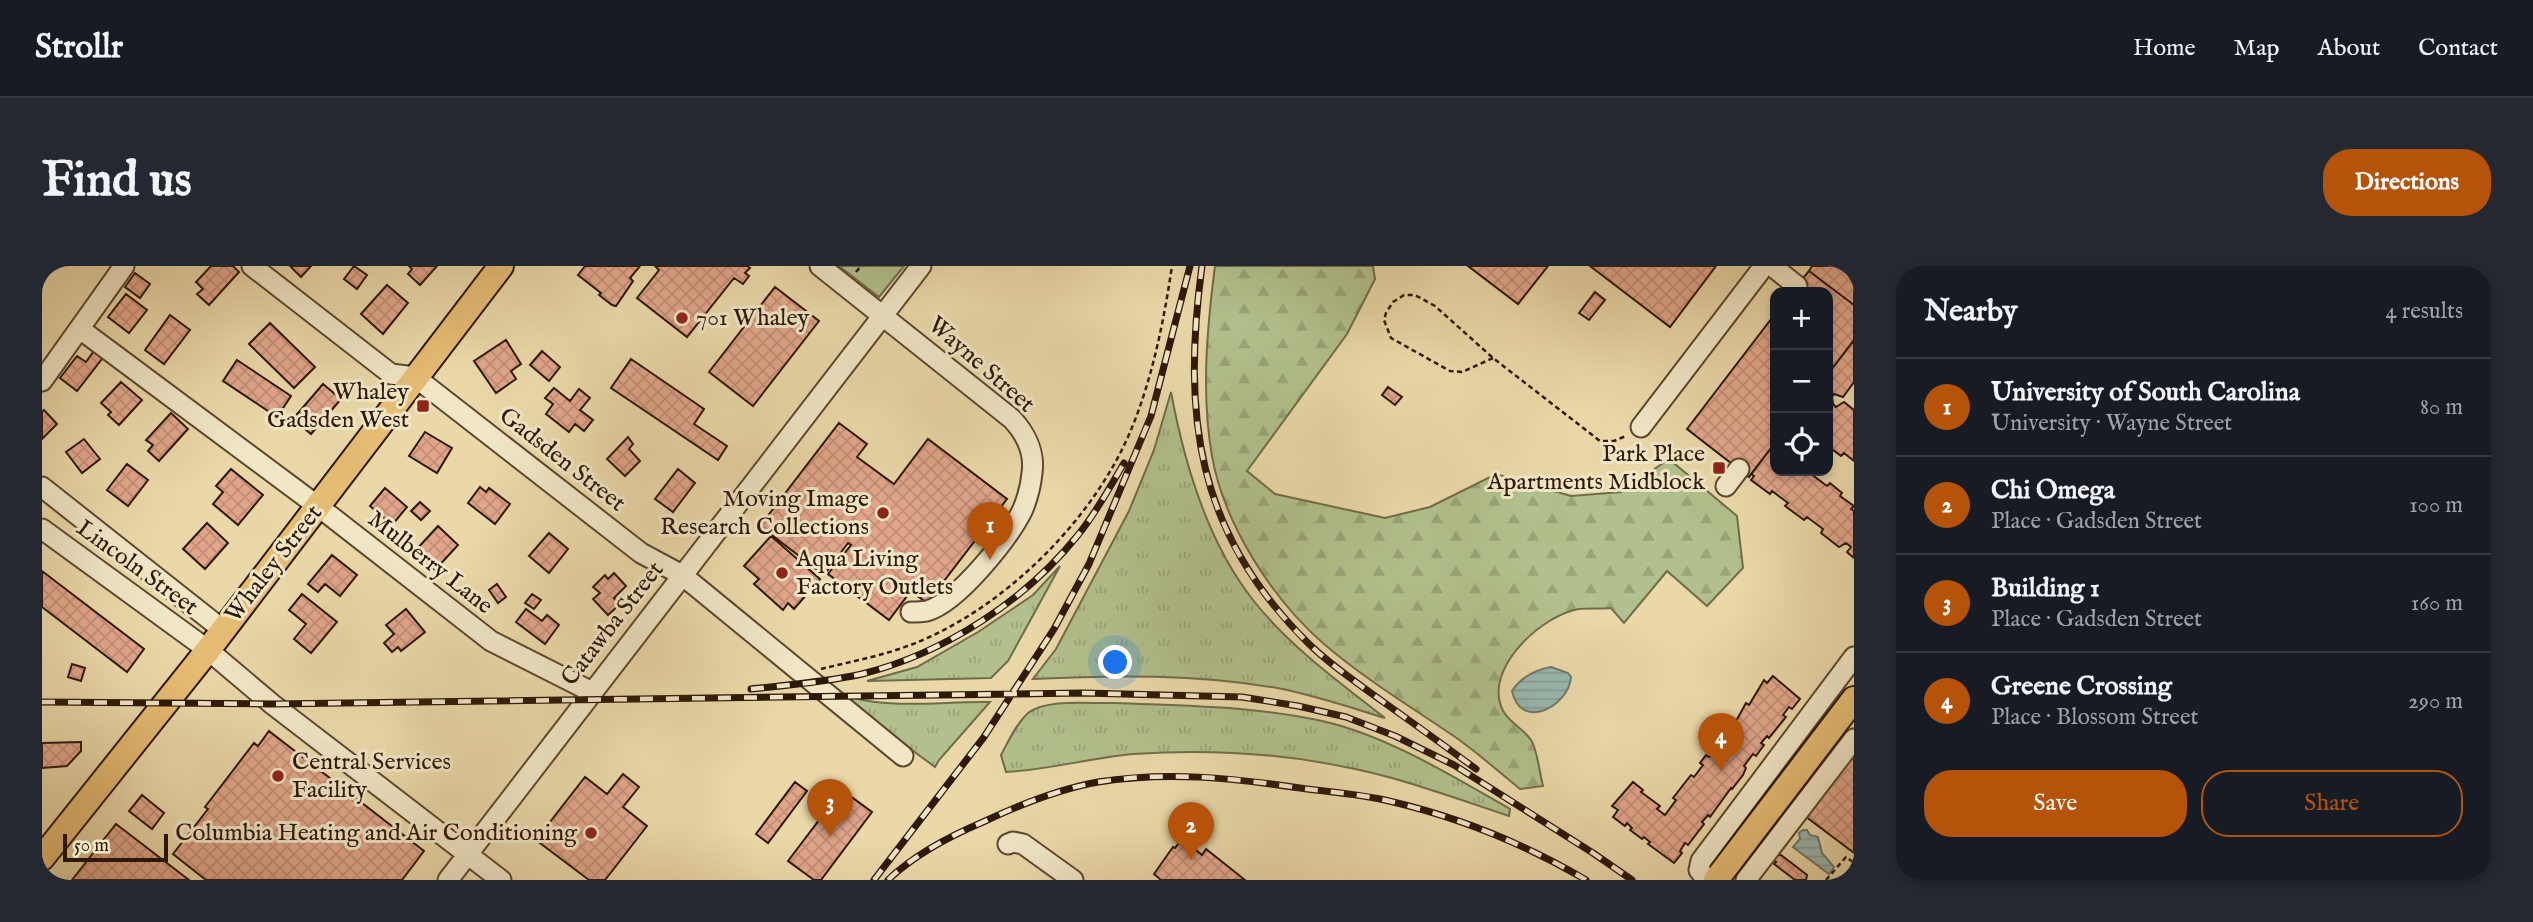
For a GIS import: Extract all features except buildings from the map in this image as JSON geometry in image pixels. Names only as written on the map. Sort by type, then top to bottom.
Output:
[{"type":"main road","name":"Whaley Street","points":[[42,858],[319,507],[501,266]]},
{"type":"main road","points":[[1716,880],[1854,699]]},
{"type":"street","points":[[42,381],[124,266]]},
{"type":"street","name":"Gadsden Street","points":[[252,266],[394,375],[415,377],[641,553],[682,575],[903,755]]},
{"type":"street","name":"Wayne Street","points":[[820,266],[1012,419],[1023,431],[1031,450],[1033,471],[1023,508],[1003,539],[969,582],[946,601],[928,610],[911,612]]},
{"type":"street","name":"Catawba Street","points":[[448,880],[921,266]]},
{"type":"street","points":[[1640,427],[1764,266]]},
{"type":"street","points":[[1772,266],[1797,286]]},
{"type":"street","name":"Mulberry Lane","points":[[80,329],[319,507],[491,641],[592,692]]},
{"type":"street","points":[[1726,486],[1738,469]]},
{"type":"street","name":"Lincoln Street","points":[[42,486],[223,630]]},
{"type":"street","name":"Lincoln Street","points":[[42,529],[208,650],[272,704],[500,880]]},
{"type":"street","points":[[1707,880],[1699,870],[1700,861],[1854,657]]},
{"type":"street","points":[[1746,880],[1854,739]]},
{"type":"street","points":[[1008,844],[1023,844],[1073,880]]},
{"type":"path","points":[[854,275],[861,266]]},
{"type":"path","points":[[1493,358],[1462,372],[1450,371],[1391,338],[1384,320],[1385,313],[1393,302],[1404,295],[1415,295],[1435,306],[1493,358],[1600,441],[1614,441],[1630,435],[1640,427]]},
{"type":"path","points":[[1826,880],[1846,857],[1854,863]]},
{"type":"green space","points":[[839,266],[904,266],[879,297]]},
{"type":"green space","points":[[1215,266],[1373,266],[1375,279],[1347,334],[1247,471],[1275,494],[1385,518],[1430,507],[1496,474],[1571,496],[1621,492],[1669,459],[1737,516],[1743,568],[1707,606],[1667,571],[1624,623],[1611,608],[1579,609],[1565,613],[1535,631],[1511,658],[1499,688],[1500,703],[1509,719],[1533,744],[1543,786],[1520,789],[1458,739],[1340,657],[1286,605],[1253,559],[1227,508],[1218,482],[1209,433],[1206,361]]},
{"type":"green space","points":[[1171,392],[1183,446],[1200,501],[1237,578],[1282,633],[1315,663],[1385,718],[1304,694],[1247,683],[1155,677],[1033,679],[1056,649],[1129,511],[1154,450]]},
{"type":"green space","points":[[1060,566],[1008,661],[991,678],[867,681],[917,667],[978,632],[1033,595]]},
{"type":"green space","points":[[849,699],[904,704],[990,702],[935,767]]},
{"type":"green space","points":[[1115,703],[1245,710],[1297,716],[1346,727],[1443,771],[1510,809],[1509,816],[1360,770],[1263,755],[1198,752],[1133,754],[1006,772],[1001,755],[1028,713],[1046,705]]},
{"type":"water","points":[[1551,667],[1568,673],[1571,677],[1568,688],[1554,705],[1534,712],[1525,710],[1517,703],[1512,691],[1529,675]]},
{"type":"water","points":[[1803,830],[1818,837],[1822,853],[1834,867],[1829,874],[1793,847]]},
{"type":"railway","points":[[874,880],[984,737],[1054,629],[1089,564],[1151,416],[1190,266]]},
{"type":"railway","points":[[1202,266],[1194,372],[1197,421],[1205,469],[1220,514],[1241,558],[1270,600],[1315,650],[1476,769]]},
{"type":"railway","points":[[751,689],[862,674],[893,665],[953,638],[1008,602],[1034,582],[1057,559],[1091,518],[1124,463]]},
{"type":"railway","points":[[42,702],[272,704],[1083,693],[1242,697],[1346,717],[1395,736],[1454,765],[1632,880]]},
{"type":"railway","points":[[888,880],[909,862],[945,840],[1039,798],[1098,782],[1174,776],[1249,781],[1389,801],[1490,833],[1586,880]]},
{"type":"place","name":"701 Whaley","points":[[682,318]]},
{"type":"place","name":"Whaley Gadsden West","points":[[423,406]]},
{"type":"place","name":"Park Place Apartments Midblock","points":[[1719,468]]},
{"type":"place","name":"Moving Image Research Collections","points":[[883,513]]},
{"type":"place","name":"University of South Carolina","points":[[990,560]]},
{"type":"place","name":"Aqua Living Factory Outlets","points":[[782,573]]},
{"type":"place","name":"Greene Crossing","points":[[1721,771]]},
{"type":"place","name":"Central Services Facility","points":[[278,776]]},
{"type":"place","name":"Columbia Heating and Air Conditioning","points":[[591,833]]},
{"type":"place","name":"Building 1","points":[[830,837]]},
{"type":"place","name":"Chi Omega","points":[[1191,860]]}]
